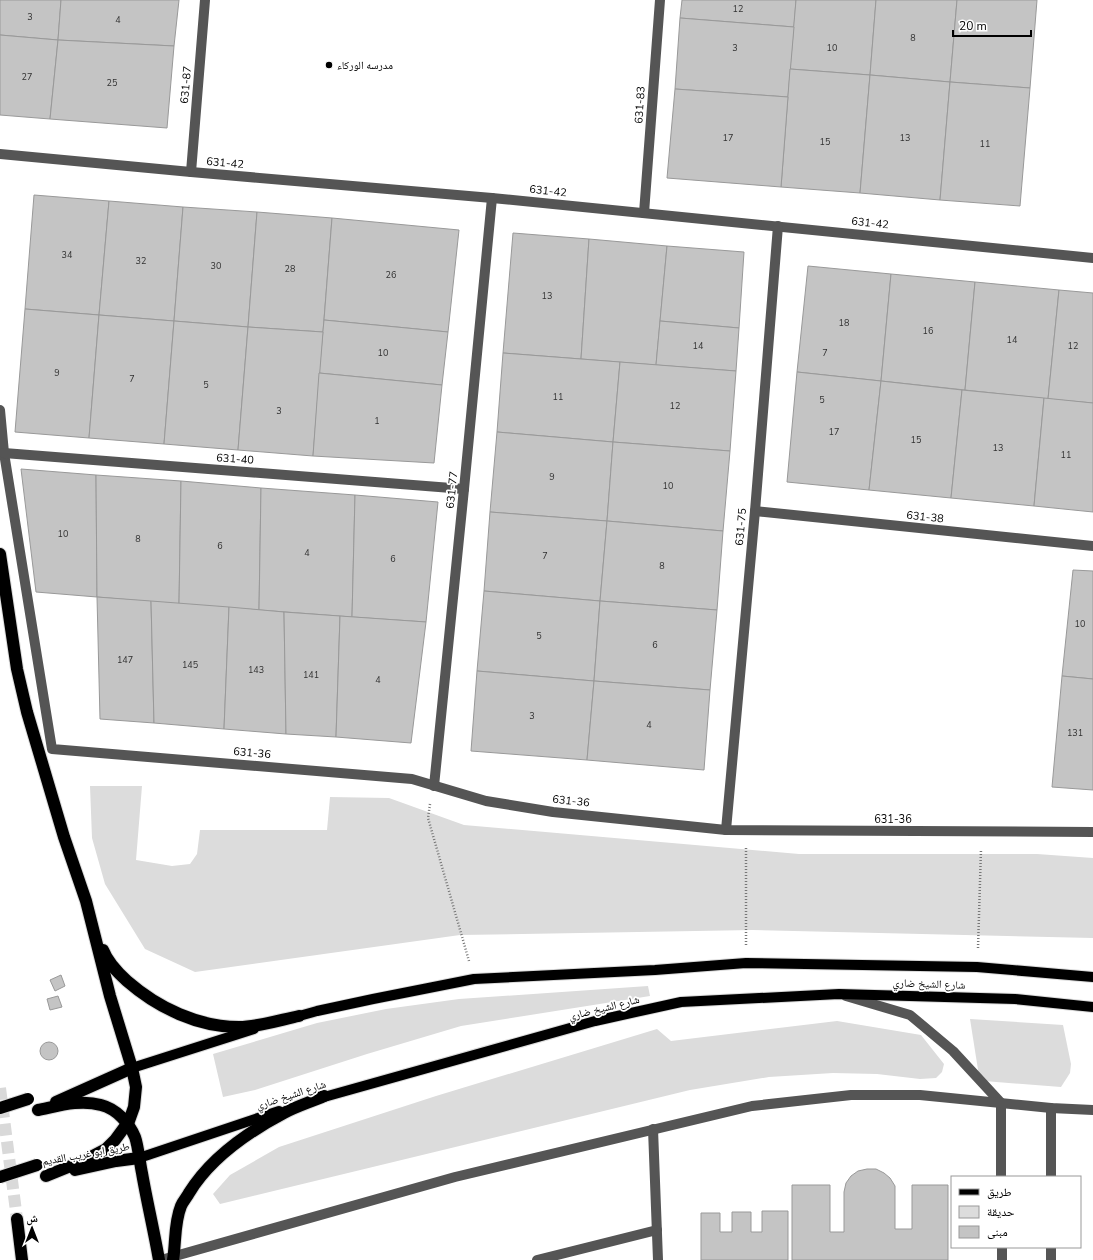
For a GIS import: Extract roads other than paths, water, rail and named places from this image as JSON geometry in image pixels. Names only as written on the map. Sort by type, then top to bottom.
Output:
[{"type":"highway","points":[[0,554],[17,669],[27,712],[64,837],[107,959],[121,976],[156,1003],[196,1020],[217,1025],[239,1027],[299,1016]]},
{"type":"highway","points":[[86,901],[110,996],[136,1086],[136,1138],[160,1260]]},
{"type":"highway","points":[[38,1110],[132,1068]]},
{"type":"highway","points":[[46,1176],[83,1161],[106,1149],[115,1140],[127,1124],[134,1107],[136,1086]]},
{"type":"highway","points":[[173,1258],[176,1225],[182,1205],[194,1185],[206,1170],[223,1153],[251,1132],[285,1112],[324,1096]]},
{"type":"highway","points":[[0,1108],[28,1099],[38,1110]]},
{"type":"highway","points":[[38,1110],[84,1102],[101,1105],[112,1109],[121,1116],[136,1138]]},
{"type":"highway","name":"طريق ابو غريب القديم","points":[[0,1177],[37,1165],[41,1178],[116,1161],[139,1158]]},
{"type":"highway","points":[[17,1219],[22,1260]]},
{"type":"main road","name":"شارع الشيخ ضاري","points":[[132,1068],[299,1016],[373,999],[474,979],[655,970],[746,963],[977,967],[1093,977]]},
{"type":"main road","name":"شارع الشيخ ضاري","points":[[139,1158],[324,1096],[595,1021],[682,1002],[839,994],[1015,999],[1093,1007]]},
{"type":"street","name":"631-87","points":[[191,172],[205,0]]},
{"type":"street","name":"631-83","points":[[644,213],[660,0]]},
{"type":"street","name":"631-42","points":[[0,154],[492,198],[1093,258]]},
{"type":"street","name":"631-77","points":[[434,786],[492,198]]},
{"type":"street","name":"631-75","points":[[726,830],[755,511],[778,226]]},
{"type":"street","points":[[0,410],[4,453]]},
{"type":"street","name":"631-40","points":[[4,453],[464,489]]},
{"type":"street","name":"631-36","points":[[4,453],[52,749],[412,779],[486,801],[553,812],[726,830],[1093,832]]},
{"type":"street","name":"631-38","points":[[755,511],[1093,546]]},
{"type":"street","points":[[839,994],[910,1015],[953,1051],[1001,1103],[1001,1176]]},
{"type":"street","points":[[160,1260],[173,1258],[187,1252],[455,1177],[752,1106],[851,1095],[920,1095],[1051,1108],[1093,1110]]},
{"type":"street","points":[[1051,1108],[1051,1176]]},
{"type":"street","points":[[653,1129],[658,1260]]},
{"type":"street","points":[[538,1260],[656,1230]]},
{"type":"street","points":[[1002,1248],[1002,1260]]},
{"type":"street","points":[[1051,1248],[1051,1260]]},
{"type":"tunnel","points":[[0,1088],[17,1219]]},
{"type":"place","name":"مدرسه الوركاء","points":[[329,65]]}]
